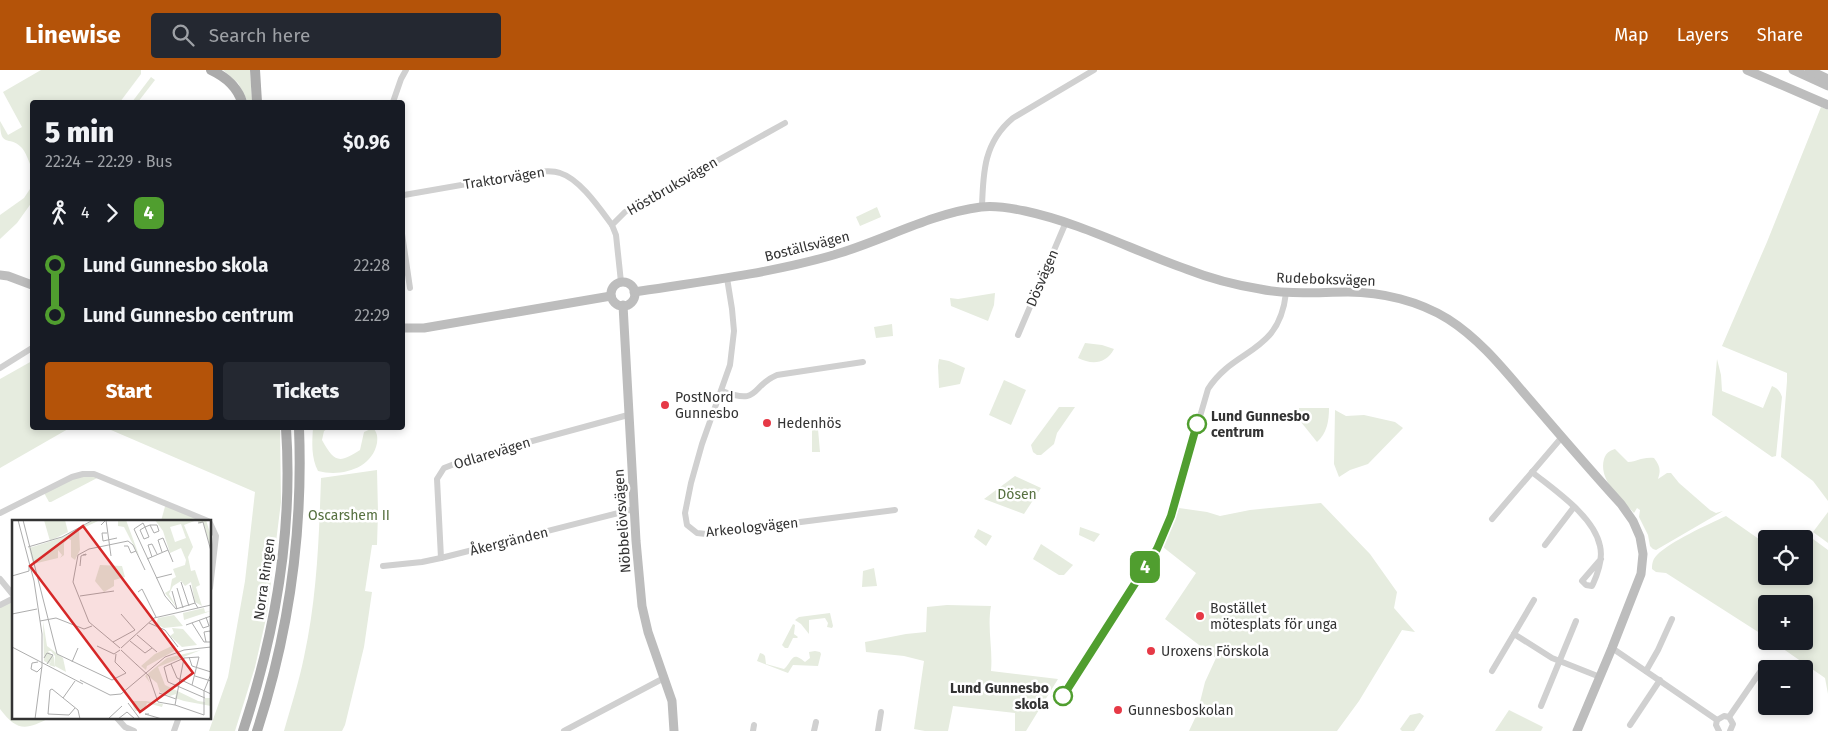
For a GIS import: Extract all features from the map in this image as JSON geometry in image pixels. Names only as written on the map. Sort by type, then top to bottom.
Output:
[{"type":"main road","points":[[211,70],[231,82],[241,100]]},
{"type":"main road","points":[[255,70],[257,100]]},
{"type":"main road","name":"Norra Ringen","points":[[243,731],[264,659],[279,583],[286,515],[286,430]]},
{"type":"main road","name":"Norra Ringen","points":[[257,731],[280,648],[292,580],[300,485],[299,430]]},
{"type":"street","points":[[393,100],[406,70]]},
{"type":"street","points":[[982,207],[982,182],[987,157],[1002,127],[1013,118],[1094,70]]},
{"type":"street","points":[[1747,70],[1828,105]]},
{"type":"street","points":[[1794,70],[1828,86]]},
{"type":"street","points":[[1808,70],[1828,79]]},
{"type":"street","name":"Höstbruksvägen","points":[[622,282],[616,235],[612,225],[631,208],[784,123]]},
{"type":"street","name":"Traktorvägen","points":[[405,195],[536,172],[559,172],[575,182],[612,225]]},
{"type":"street","name":"Rudeboksvägen","points":[[982,207],[1013,209],[1053,218],[1188,271],[1260,289],[1286,293],[1348,292],[1376,294],[1415,304],[1442,316],[1470,335],[1482,346],[1562,437],[1633,521],[1642,546],[1641,574],[1577,731]]},
{"type":"street","name":"Boställsvägen","points":[[634,292],[727,278],[828,256],[860,247],[929,220],[982,207]]},
{"type":"street","name":"Dösvägen","points":[[1018,335],[1066,222]]},
{"type":"street","points":[[405,254],[410,288]]},
{"type":"street","points":[[0,275],[30,283]]},
{"type":"street","name":"Arkeologvägen","points":[[727,278],[734,331],[730,365],[702,444],[691,484],[685,513],[687,524],[691,529],[706,534],[714,534],[894,510]]},
{"type":"street","points":[[622,282],[631,286],[634,292],[632,301],[624,305],[616,303],[612,296],[613,287],[622,282]]},
{"type":"street","points":[[1130,590],[1157,549],[1171,516],[1208,389],[1218,376],[1256,348],[1271,334],[1282,316],[1286,293]]},
{"type":"street","points":[[405,334],[416,329],[612,296]]},
{"type":"street","name":"Nöbbelövsvägen","points":[[624,305],[636,549],[644,618],[672,701],[674,731]]},
{"type":"street","points":[[405,328],[416,329]]},
{"type":"street","points":[[0,368],[30,349]]},
{"type":"street","points":[[722,391],[737,397],[747,397],[768,379],[777,375],[863,362]]},
{"type":"street","name":"Odlarevägen","points":[[441,558],[437,479],[444,468],[461,460],[628,415]]},
{"type":"street","points":[[1492,519],[1562,437]]},
{"type":"street","points":[[1532,472],[1574,507],[1585,519],[1597,537],[1601,548],[1601,559]]},
{"type":"street","points":[[0,513],[72,477],[94,474],[201,520]]},
{"type":"street","points":[[1545,545],[1574,507]]},
{"type":"street","name":"Åkergränden","points":[[383,566],[441,558],[634,509]]},
{"type":"street","points":[[211,526],[216,536],[211,579]]},
{"type":"street","points":[[0,579],[12,594]]},
{"type":"street","points":[[0,605],[12,598]]},
{"type":"street","points":[[1492,671],[1534,600]]},
{"type":"street","points":[[1646,671],[1672,619]]},
{"type":"street","points":[[1541,706],[1576,621]]},
{"type":"street","points":[[1514,634],[1560,662],[1600,677]]},
{"type":"street","points":[[1612,648],[1717,720]]},
{"type":"street","points":[[1729,717],[1758,675]]},
{"type":"street","points":[[564,731],[664,678]]},
{"type":"street","points":[[1630,725],[1660,680]]},
{"type":"street","points":[[878,731],[881,712]]},
{"type":"street","points":[[1717,720],[1724,716],[1729,717]]},
{"type":"street","points":[[1729,717],[1732,721],[1732,730]]},
{"type":"street","points":[[117,718],[134,731]]},
{"type":"street","points":[[174,731],[179,718]]},
{"type":"street","points":[[1717,720],[1716,725],[1719,731]]},
{"type":"street","points":[[814,731],[816,722]]},
{"type":"green space","points":[[41,70],[141,70],[141,74],[122,100],[30,100],[30,164],[21,147],[3,138],[0,130],[0,121],[8,135],[22,127],[3,92]]},
{"type":"green space","points":[[223,70],[250,70],[252,100],[247,100],[238,83]]},
{"type":"green space","points":[[151,77],[155,80],[140,100],[134,100]]},
{"type":"green space","points":[[1821,107],[1828,110],[1828,501],[1813,481],[1781,457],[1787,373],[1722,346],[1767,242]]},
{"type":"green space","points":[[30,189],[30,205],[17,223],[0,239],[0,215],[24,198]]},
{"type":"green space","points":[[877,207],[881,217],[860,226],[856,217]]},
{"type":"green space","points":[[995,293],[994,305],[988,321],[951,306],[950,298],[958,299]]},
{"type":"green space","points":[[892,324],[893,336],[876,338],[874,327]]},
{"type":"green space","points":[[1085,343],[1114,349],[1103,360],[1088,362],[1078,358]]},
{"type":"green space","points":[[939,359],[965,368],[960,384],[939,388]]},
{"type":"green space","points":[[1717,359],[1722,391],[1763,408],[1772,386],[1780,393],[1782,397],[1776,456],[1772,457],[1712,415]]},
{"type":"green space","points":[[30,362],[30,430],[66,430],[0,468],[0,379]]},
{"type":"green space","points":[[1004,380],[1026,390],[1011,425],[989,415]]},
{"type":"green space","points":[[1059,407],[1075,407],[1057,433],[1054,444],[1041,455],[1037,455],[1033,452],[1031,445]]},
{"type":"green space","points":[[1299,408],[1329,408],[1327,426],[1317,442],[1301,422]]},
{"type":"green space","points":[[1335,410],[1346,416],[1364,415],[1395,422],[1403,428],[1368,464],[1350,470],[1339,477],[1334,464]]},
{"type":"green space","points":[[818,429],[820,452],[812,452],[812,430]]},
{"type":"green space","points":[[111,430],[280,430],[281,502],[267,614],[255,667],[235,731],[209,731],[228,677],[245,581],[255,492]]},
{"type":"green space","points":[[313,430],[325,430],[322,440],[334,457],[342,459],[360,450],[364,432],[374,430],[377,435],[374,452],[369,459],[362,465],[345,472],[327,473],[318,471],[312,444]]},
{"type":"green space","points":[[1615,449],[1628,462],[1654,458],[1659,468],[1658,479],[1667,473],[1671,473],[1679,483],[1710,510],[1716,513],[1723,511],[1656,550],[1653,549],[1650,546],[1648,535],[1639,517],[1640,510],[1637,508],[1634,513],[1612,489],[1604,475],[1604,459],[1608,452]]},
{"type":"green space","name":"Oscarshem II","points":[[377,470],[377,545],[372,545],[365,591],[372,592],[364,647],[345,725],[342,731],[284,731],[302,666],[312,613],[321,478]]},
{"type":"green space","points":[[101,476],[51,502],[49,502],[43,491],[72,477]]},
{"type":"green space","name":"Dösen","points":[[1015,476],[1041,488],[1024,514],[984,499]]},
{"type":"green space","points":[[166,503],[206,520],[161,520]]},
{"type":"green space","points":[[1321,503],[1370,554],[1397,592],[1394,608],[1415,632],[1402,630],[1359,701],[1337,731],[1189,731],[1197,714],[1205,682],[1216,658],[1165,619],[1196,573],[1163,547],[1179,508],[1220,516],[1250,510]]},
{"type":"green space","points":[[1828,512],[1828,543],[1813,532]]},
{"type":"green space","points":[[1726,516],[1758,538],[1758,585],[1813,585],[1813,539],[1828,550],[1828,694],[1825,678],[1813,670],[1813,660],[1799,660],[1785,650],[1813,650],[1813,595],[1758,595],[1758,632],[1666,573],[1656,572],[1652,569],[1657,555],[1671,544]]},
{"type":"green space","points":[[1080,527],[1100,534],[1094,542],[1079,535]]},
{"type":"green space","points":[[978,529],[992,536],[986,546],[974,537]]},
{"type":"green space","points":[[1041,544],[1073,565],[1064,575],[1059,575],[1033,559]]},
{"type":"green space","points":[[874,568],[877,586],[862,587],[863,571]]},
{"type":"green space","points":[[12,599],[12,718],[49,718],[34,725],[17,725],[0,709],[0,605]]},
{"type":"green space","points":[[947,605],[991,606],[991,671],[1058,679],[1026,731],[1015,731],[1015,713],[953,706],[948,731],[914,729],[924,661],[904,656],[866,652],[865,642],[926,632],[927,607]]},
{"type":"green space","points":[[830,613],[832,628],[827,627],[828,623],[825,618],[809,620],[809,634],[795,620],[799,617]]},
{"type":"green space","points":[[793,624],[795,625],[794,634],[798,637],[793,638],[788,648],[785,648],[782,645]]},
{"type":"green space","points":[[815,651],[821,654],[818,666],[793,665],[788,673],[757,661],[760,653],[765,656],[766,664],[784,669],[793,658],[797,657],[805,662],[810,658],[809,652]]},
{"type":"green space","points":[[1509,710],[1543,727],[1541,731],[1495,731]]},
{"type":"green space","points":[[1420,713],[1424,716],[1414,731],[1402,731],[1400,729],[1410,715]]},
{"type":"bus line","name":"4","points":[[1063,696],[1162,539],[1171,516],[1197,424]]},
{"type":"place","name":"PostNord Gunnesbo","points":[[665,405]]},
{"type":"place","name":"Hedenhös","points":[[767,423]]},
{"type":"place","name":"Lund Gunnesbo centrum","points":[[1197,424]]},
{"type":"place","name":"Bostället mötesplats för unga","points":[[1200,616]]},
{"type":"place","name":"Uroxens Förskola","points":[[1151,651]]},
{"type":"place","name":"Lund Gunnesbo skola","points":[[1063,696]]},
{"type":"place","name":"Gunnesboskolan","points":[[1118,710]]}]
